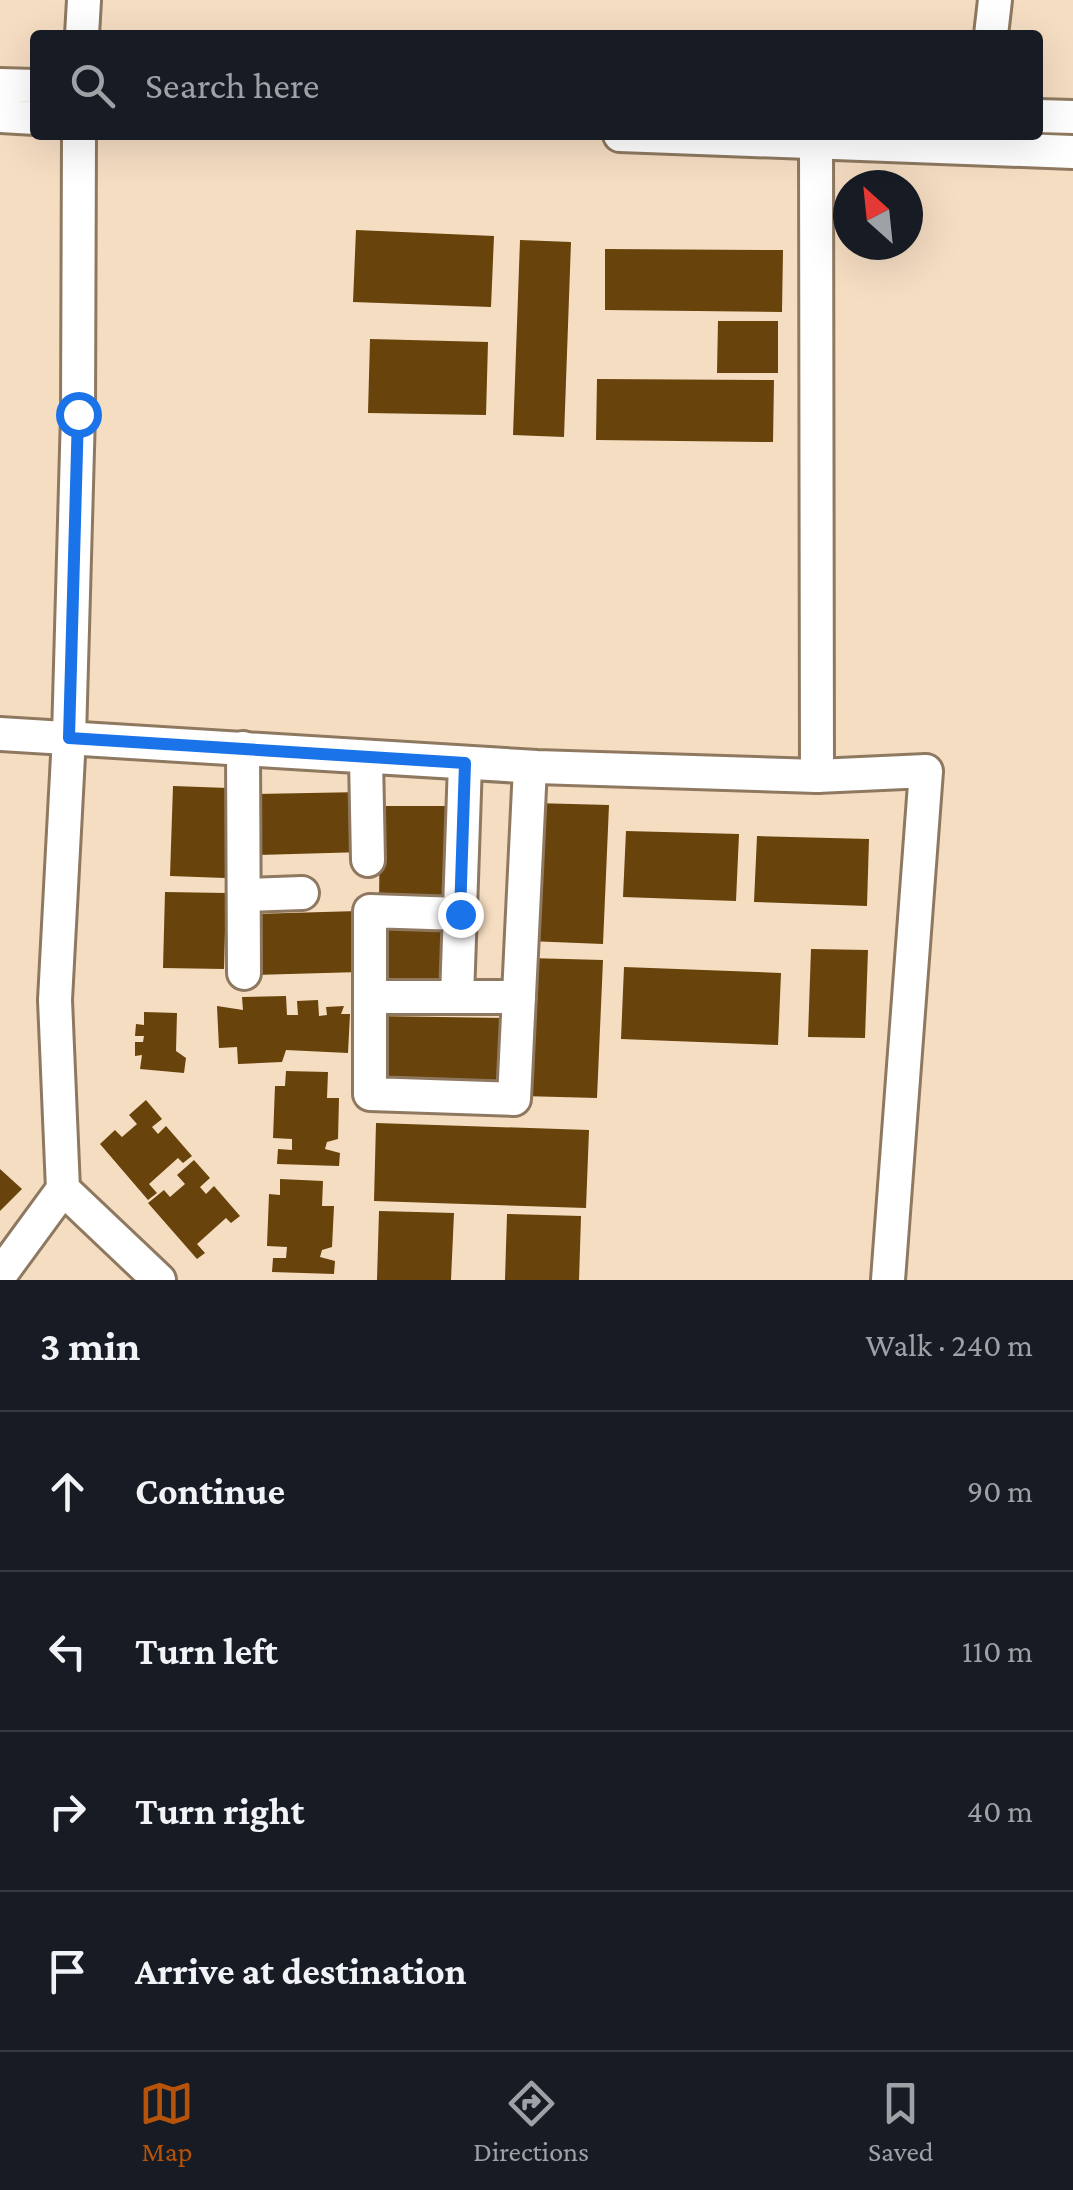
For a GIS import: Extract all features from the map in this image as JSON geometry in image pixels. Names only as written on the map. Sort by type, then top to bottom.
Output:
[{"type":"street","points":[[82,30],[84,0]]},
{"type":"street","points":[[992,30],[995,0]]},
{"type":"street","points":[[0,85],[30,86]]},
{"type":"street","points":[[0,116],[30,118]]},
{"type":"street","points":[[1043,116],[1073,117]]},
{"type":"street","points":[[0,1275],[63,1189],[54,1000],[69,738],[78,414],[79,140]]},
{"type":"street","points":[[816,140],[817,776]]},
{"type":"street","points":[[853,140],[1073,152]]},
{"type":"street","points":[[0,734],[530,767],[817,776],[926,771],[888,1280]]},
{"type":"street","points":[[244,748],[244,973]]},
{"type":"street","points":[[366,758],[368,860]]},
{"type":"street","points":[[457,997],[465,763]]},
{"type":"street","points":[[460,914],[370,910],[370,1094],[514,1098],[530,767]]},
{"type":"street","points":[[244,895],[302,893]]},
{"type":"street","points":[[370,997],[519,997]]},
{"type":"street","points":[[63,1189],[158,1280]]},
{"type":"building","points":[[356,230],[494,236],[491,307],[353,302]]},
{"type":"building","points":[[520,240],[571,242],[564,437],[513,435]]},
{"type":"building","points":[[605,249],[783,250],[782,312],[605,310]]},
{"type":"building","points":[[718,321],[778,321],[778,373],[717,373]]},
{"type":"building","points":[[370,339],[488,342],[486,415],[368,413]]},
{"type":"building","points":[[597,379],[774,380],[773,442],[596,440]]},
{"type":"building","points":[[173,786],[228,788],[225,878],[170,876]]},
{"type":"building","points":[[363,792],[364,852],[258,855],[256,794]]},
{"type":"building","points":[[534,803],[609,805],[603,944],[528,941]]},
{"type":"building","points":[[380,806],[452,806],[451,905],[379,905]]},
{"type":"building","points":[[626,831],[739,834],[736,901],[623,897]]},
{"type":"building","points":[[757,836],[869,839],[867,906],[754,902]]},
{"type":"building","points":[[165,892],[226,893],[224,969],[163,968]]},
{"type":"building","points":[[358,911],[360,972],[253,975],[252,914]]},
{"type":"building","points":[[451,920],[451,990],[378,991],[378,921]]},
{"type":"building","points":[[811,949],[868,950],[865,1038],[808,1037]]},
{"type":"building","points":[[528,958],[603,960],[597,1098],[522,1096]]},
{"type":"building","points":[[624,967],[781,973],[778,1045],[621,1039]]},
{"type":"building","points":[[286,996],[287,1015],[298,1015],[297,1001],[318,1000],[319,1016],[327,1015],[326,1007],[344,1006],[341,1014],[350,1014],[348,1053],[286,1050],[282,1062],[238,1064],[237,1047],[219,1048],[217,1006],[243,1010],[242,997]]},
{"type":"building","points":[[144,1012],[177,1013],[176,1051],[186,1058],[184,1073],[140,1069],[142,1055],[135,1056],[135,1042],[143,1042],[144,1036],[135,1036],[136,1024],[144,1025]]},
{"type":"building","points":[[375,1016],[506,1018],[505,1098],[373,1095]]},
{"type":"building","points":[[286,1071],[328,1072],[327,1098],[339,1098],[338,1139],[327,1142],[325,1149],[340,1153],[339,1166],[277,1164],[278,1149],[292,1150],[292,1139],[273,1138],[275,1086],[285,1086]]},
{"type":"building","points":[[146,1100],[162,1119],[152,1127],[158,1134],[166,1126],[192,1156],[183,1163],[178,1158],[149,1184],[157,1193],[148,1200],[100,1144],[115,1130],[122,1137],[137,1124],[129,1115]]},
{"type":"building","points":[[376,1123],[589,1130],[586,1208],[374,1201]]},
{"type":"building","points":[[194,1160],[210,1178],[200,1187],[206,1194],[214,1186],[240,1216],[231,1223],[226,1218],[197,1244],[205,1253],[197,1259],[148,1203],[164,1190],[170,1197],[185,1184],[177,1175]]},
{"type":"building","points":[[0,1169],[22,1189],[0,1211]]},
{"type":"building","points":[[280,1179],[323,1181],[322,1206],[334,1206],[332,1247],[322,1250],[320,1257],[335,1261],[334,1274],[272,1272],[273,1258],[286,1258],[287,1247],[267,1246],[269,1194],[280,1195]]},
{"type":"building","points":[[379,1211],[454,1213],[451,1280],[377,1280]]},
{"type":"building","points":[[507,1214],[581,1216],[579,1280],[505,1280]]},
{"type":"route","points":[[78,414],[69,738],[465,763],[460,914]]}]
